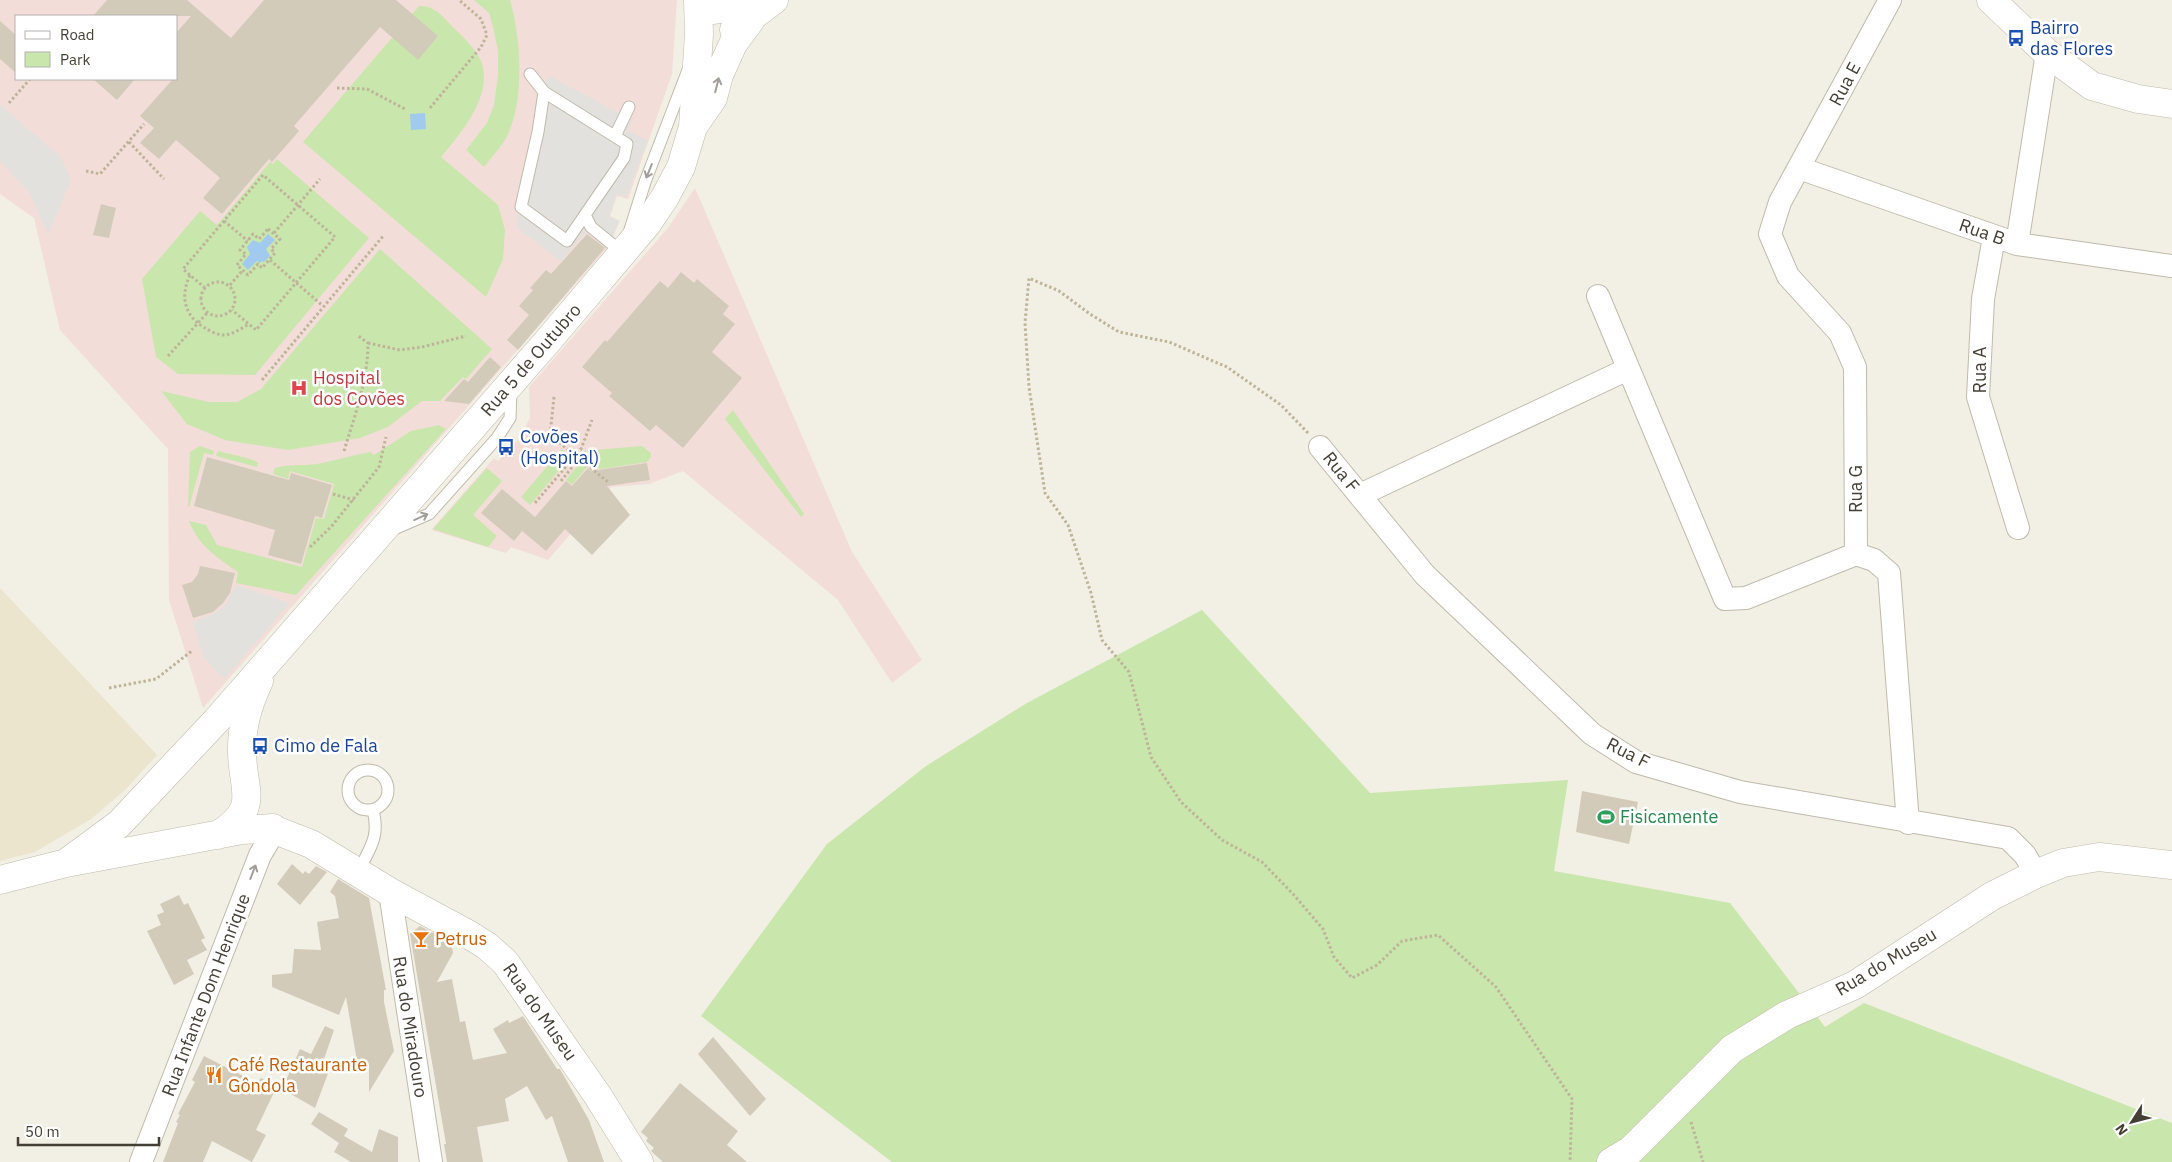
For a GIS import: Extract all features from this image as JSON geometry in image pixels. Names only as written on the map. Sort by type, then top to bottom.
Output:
[{"type":"street","points":[[693,127],[713,98],[719,75],[733,44],[758,10],[774,0]]},
{"type":"street","name":"Rua E","points":[[1799,168],[1890,0]]},
{"type":"street","points":[[1991,0],[2047,53],[2092,86],[2138,99],[2172,104]]},
{"type":"street","points":[[699,22],[736,8],[758,10]]},
{"type":"street","name":"Rua 5 de Outubro","points":[[202,736],[623,253],[665,197],[681,167],[693,127],[699,22]]},
{"type":"street","points":[[2018,244],[2047,53]]},
{"type":"street","name":"Rua B","points":[[1799,168],[2018,244],[2172,266]]},
{"type":"street","name":"Rua G","points":[[1799,168],[1780,202],[1770,234],[1788,276],[1840,333],[1855,366],[1856,554]]},
{"type":"street","name":"Rua A","points":[[1994,237],[1982,299],[1978,397],[2018,528]]},
{"type":"street","points":[[1598,296],[1726,599],[1746,598],[1856,554],[1874,560],[1890,573],[1908,823]]},
{"type":"street","points":[[1360,495],[1628,369]]},
{"type":"street","name":"Rua F","points":[[1320,446],[1425,575],[1592,734],[1636,762],[1740,792],[1908,823],[2008,838],[2025,855],[2036,874]]},
{"type":"street","name":"Rua 5 de Outubro","points":[[242,754],[244,723],[252,696],[266,664]]},
{"type":"street","points":[[66,863],[104,837],[142,801],[202,736],[215,736],[231,742],[242,754],[247,791],[242,815],[232,827],[218,835]]},
{"type":"street","points":[[247,791],[256,807],[274,829]]},
{"type":"street","points":[[142,801],[139,816],[142,830],[152,840],[164,845]]},
{"type":"street","points":[[0,880],[66,863],[242,830],[274,829]]},
{"type":"street","name":"Rua do Museu","points":[[274,829],[311,844],[390,892],[475,938],[505,962],[598,1096],[639,1162]]},
{"type":"street","name":"Rua Infante Dom Henrique","points":[[141,1162],[260,855],[274,829]]},
{"type":"street","name":"Rua do Museu","points":[[1611,1162],[1631,1150],[1732,1049],[1787,1015],[1855,985],[1992,896],[2063,863],[2099,858],[2172,865]]},
{"type":"street","name":"Rua do Miradouro","points":[[390,892],[430,1162]]},
{"type":"lane","points":[[585,215],[591,227],[623,253],[639,199],[699,22]]},
{"type":"lane","points":[[530,74],[544,92],[627,144],[624,158],[567,241],[521,208],[538,132],[544,92]]},
{"type":"lane","points":[[615,136],[629,107]]},
{"type":"lane","points":[[358,872],[377,830],[373,810]]},
{"type":"path","points":[[430,108],[481,47],[487,35],[481,19],[459,0]]},
{"type":"path","points":[[9,103],[29,80]]},
{"type":"path","points":[[337,88],[367,89],[405,109]]},
{"type":"path","points":[[86,171],[100,174],[144,124]]},
{"type":"path","points":[[129,142],[164,179]]},
{"type":"path","points":[[205,288],[183,269],[263,175],[335,237],[256,330],[232,310]]},
{"type":"path","points":[[274,234],[320,179]]},
{"type":"path","points":[[224,221],[248,241]]},
{"type":"path","points":[[268,228],[280,239],[271,249],[275,253],[270,260],[262,268],[258,264],[248,275],[237,265],[246,254],[240,250],[248,241],[253,234],[259,239],[268,228]]},
{"type":"path","points":[[262,380],[384,235]]},
{"type":"path","points":[[270,260],[323,306]]},
{"type":"path","points":[[230,285],[243,270]]},
{"type":"path","points":[[190,275],[184,288],[184,302],[191,317],[197,324],[212,332],[224,335],[249,324]]},
{"type":"path","points":[[1320,446],[1281,405],[1227,367],[1169,342],[1119,332],[1059,291],[1030,278],[1025,323],[1029,387],[1045,493],[1068,525],[1091,593],[1102,640],[1129,672],[1151,757],[1182,802],[1222,840],[1262,862],[1293,894],[1323,929],[1334,957],[1352,978],[1377,965],[1402,941],[1438,935],[1496,987],[1572,1099],[1570,1162]]},
{"type":"path","points":[[216,281],[230,285],[236,296],[232,310],[221,316],[208,312],[201,301],[205,288],[216,281]]},
{"type":"path","points":[[168,356],[208,312]]},
{"type":"path","points":[[357,335],[368,342],[400,350],[422,347],[466,336]]},
{"type":"path","points":[[344,451],[365,380],[368,342]]},
{"type":"path","points":[[554,397],[550,435],[608,482]]},
{"type":"path","points":[[535,503],[581,449],[592,420]]},
{"type":"path","points":[[310,547],[331,527],[379,467],[386,437]]},
{"type":"path","points":[[561,481],[573,466],[569,463]]},
{"type":"path","points":[[333,494],[354,500]]},
{"type":"path","points":[[109,688],[156,679],[194,650]]},
{"type":"path","points":[[1681,1101],[1689,1117],[1703,1162]]},
{"type":"shaded area","name":"Hospital dos Covões","points":[[0,0],[677,0],[672,74],[628,199],[617,196],[610,216],[620,221],[608,247],[203,708],[169,600],[168,449],[60,330],[34,218],[0,194]]},
{"type":"shaded area","points":[[550,76],[632,120],[628,131],[648,140],[626,197],[616,194],[609,217],[619,221],[612,237],[593,224],[561,261],[517,228],[518,200],[541,85]]},
{"type":"shaded area","points":[[0,105],[60,156],[71,180],[48,235],[30,193],[0,161]]},
{"type":"shaded area","points":[[695,188],[852,552],[922,660],[892,683],[838,600],[683,471],[649,484],[611,487],[548,560],[511,547],[506,553],[431,530],[494,458],[498,461],[519,439],[530,418],[529,387],[668,228]]},
{"type":"shaded area","points":[[236,585],[290,603],[224,679],[204,658],[192,622],[214,614],[225,605]]},
{"type":"shaded area","points":[[0,588],[157,755],[125,790],[91,819],[35,852],[0,861]]},
{"type":"green space","points":[[474,0],[510,0],[519,50],[519,87],[513,122],[505,140],[484,167],[466,150],[487,123],[494,105],[498,76],[498,51],[489,13]]},
{"type":"green space","points":[[419,6],[430,8],[443,16],[469,43],[481,61],[484,74],[483,87],[473,113],[458,137],[441,157],[498,205],[505,230],[503,259],[486,297],[303,142]]},
{"type":"green space","points":[[277,159],[369,238],[255,375],[178,374],[156,357],[142,279],[200,211],[217,225],[270,162],[273,164]]},
{"type":"green space","points":[[380,249],[492,349],[466,379],[463,377],[440,401],[422,401],[388,427],[360,438],[288,450],[225,440],[187,424],[161,391],[209,402],[237,402],[261,389]]},
{"type":"green space","points":[[733,410],[804,514],[801,517],[725,419]]},
{"type":"green space","points":[[439,425],[446,429],[296,595],[236,583],[238,572],[215,556],[203,544],[189,521],[206,525],[217,545],[302,567],[316,518],[324,519],[334,484],[290,471],[288,479],[273,474],[275,468],[317,464],[370,452],[374,455],[411,431]]},
{"type":"green space","points":[[200,446],[214,451],[213,455],[204,453],[189,507],[190,452]]},
{"type":"green space","points":[[642,446],[651,453],[651,457],[647,462],[601,469],[580,456],[583,451]]},
{"type":"green space","points":[[562,449],[571,456],[530,505],[521,497]]},
{"type":"green space","points":[[218,451],[256,461],[258,463],[257,467],[216,456]]},
{"type":"green space","points":[[577,459],[587,467],[572,485],[566,480],[577,466],[573,463]]},
{"type":"green space","points":[[487,468],[502,481],[473,515],[497,536],[488,547],[433,529]]},
{"type":"green space","points":[[1202,610],[1370,793],[1568,780],[1554,871],[1730,903],[1825,1027],[1864,1003],[2172,1123],[2172,1162],[892,1162],[701,1016],[827,844],[926,766],[1027,703]]},
{"type":"water","points":[[425,113],[426,129],[411,130],[410,114]]},
{"type":"water","points":[[268,234],[275,240],[266,249],[270,256],[264,262],[260,263],[257,261],[248,270],[242,264],[250,254],[247,247],[253,240],[260,243]]},
{"type":"building","points":[[107,0],[187,0],[231,38],[264,0],[396,0],[438,36],[418,60],[380,27],[294,126],[299,131],[272,162],[269,159],[222,214],[203,198],[220,178],[176,140],[159,159],[140,143],[154,128],[140,116],[172,80],[178,80],[178,31],[191,16],[94,15]]},
{"type":"building","points":[[0,21],[15,34],[15,72],[0,59]]},
{"type":"building","points":[[94,80],[134,80],[117,100]]},
{"type":"building","points":[[101,204],[116,208],[109,238],[93,235]]},
{"type":"building","points":[[587,234],[605,248],[518,350],[507,340],[529,315],[519,306],[533,290],[530,288],[546,270],[551,274]]},
{"type":"building","points":[[681,272],[694,283],[697,279],[729,306],[723,314],[735,324],[712,352],[742,378],[683,448],[656,425],[650,431],[609,396],[612,393],[582,367],[605,340],[607,342],[660,281],[668,288]]},
{"type":"building","points":[[490,357],[501,367],[469,404],[444,401],[464,379],[468,382]]},
{"type":"building","points":[[207,457],[289,480],[291,473],[332,485],[322,518],[315,516],[301,564],[268,555],[275,530],[194,506]]},
{"type":"building","points":[[647,463],[650,480],[607,486],[630,515],[592,555],[565,529],[546,551],[522,531],[514,541],[481,513],[502,489],[535,517],[566,481],[572,486],[588,468],[591,471]]},
{"type":"building","points":[[200,566],[235,573],[230,593],[223,603],[213,612],[193,618],[182,585],[192,582],[198,574]]},
{"type":"building","name":"Fisicamente","points":[[1582,791],[1638,802],[1629,844],[1576,832]]},
{"type":"building","points":[[292,864],[303,874],[305,871],[309,874],[316,866],[327,872],[300,905],[277,884]]},
{"type":"building","points":[[338,879],[369,898],[386,990],[384,990],[384,1002],[394,1051],[369,1092],[369,1065],[358,1067],[346,997],[339,1015],[272,987],[272,975],[292,973],[294,949],[321,950],[317,922],[339,918],[335,896],[330,892]]},
{"type":"building","points":[[179,895],[184,905],[188,903],[205,938],[201,940],[207,950],[187,960],[194,974],[174,985],[147,931],[161,925],[157,915],[164,912],[160,904]]},
{"type":"building","points":[[420,926],[451,942],[453,953],[437,982],[452,979],[460,1022],[465,1021],[473,1060],[507,1053],[493,1029],[508,1020],[509,1023],[523,1016],[557,1069],[560,1069],[589,1120],[604,1162],[568,1162],[552,1116],[546,1120],[527,1086],[505,1099],[509,1121],[477,1127],[483,1162],[447,1162],[444,1144],[446,1144],[410,934]]},
{"type":"building","points":[[325,1026],[334,1030],[324,1059],[332,1063],[315,1108],[282,1089],[300,1049],[311,1054]]},
{"type":"building","points":[[713,1037],[766,1099],[750,1116],[698,1054]]},
{"type":"building","points":[[204,1056],[257,1083],[261,1078],[277,1086],[256,1130],[266,1135],[252,1162],[212,1141],[203,1162],[163,1162],[178,1123],[176,1122],[180,1115],[178,1114],[195,1082],[192,1080]]},
{"type":"building","points":[[680,1083],[738,1131],[727,1145],[747,1162],[663,1162],[651,1151],[654,1148],[646,1141],[648,1138],[641,1132]]},
{"type":"building","points":[[319,1112],[348,1129],[344,1136],[372,1152],[379,1129],[398,1137],[398,1162],[351,1162],[334,1152],[339,1143],[311,1124]]},
{"type":"place","name":"Bairro das Flores","points":[[2016,38]]},
{"type":"place","name":"Hospital dos Covões","points":[[299,388]]},
{"type":"place","name":"Covões (Hospital)","points":[[506,447]]},
{"type":"place","name":"Cimo de Fala","points":[[260,746]]},
{"type":"place","name":"Fisicamente","points":[[1606,817]]},
{"type":"place","name":"Petrus","points":[[421,939]]},
{"type":"place","name":"Café Restaurante Gôndola","points":[[214,1075]]}]
